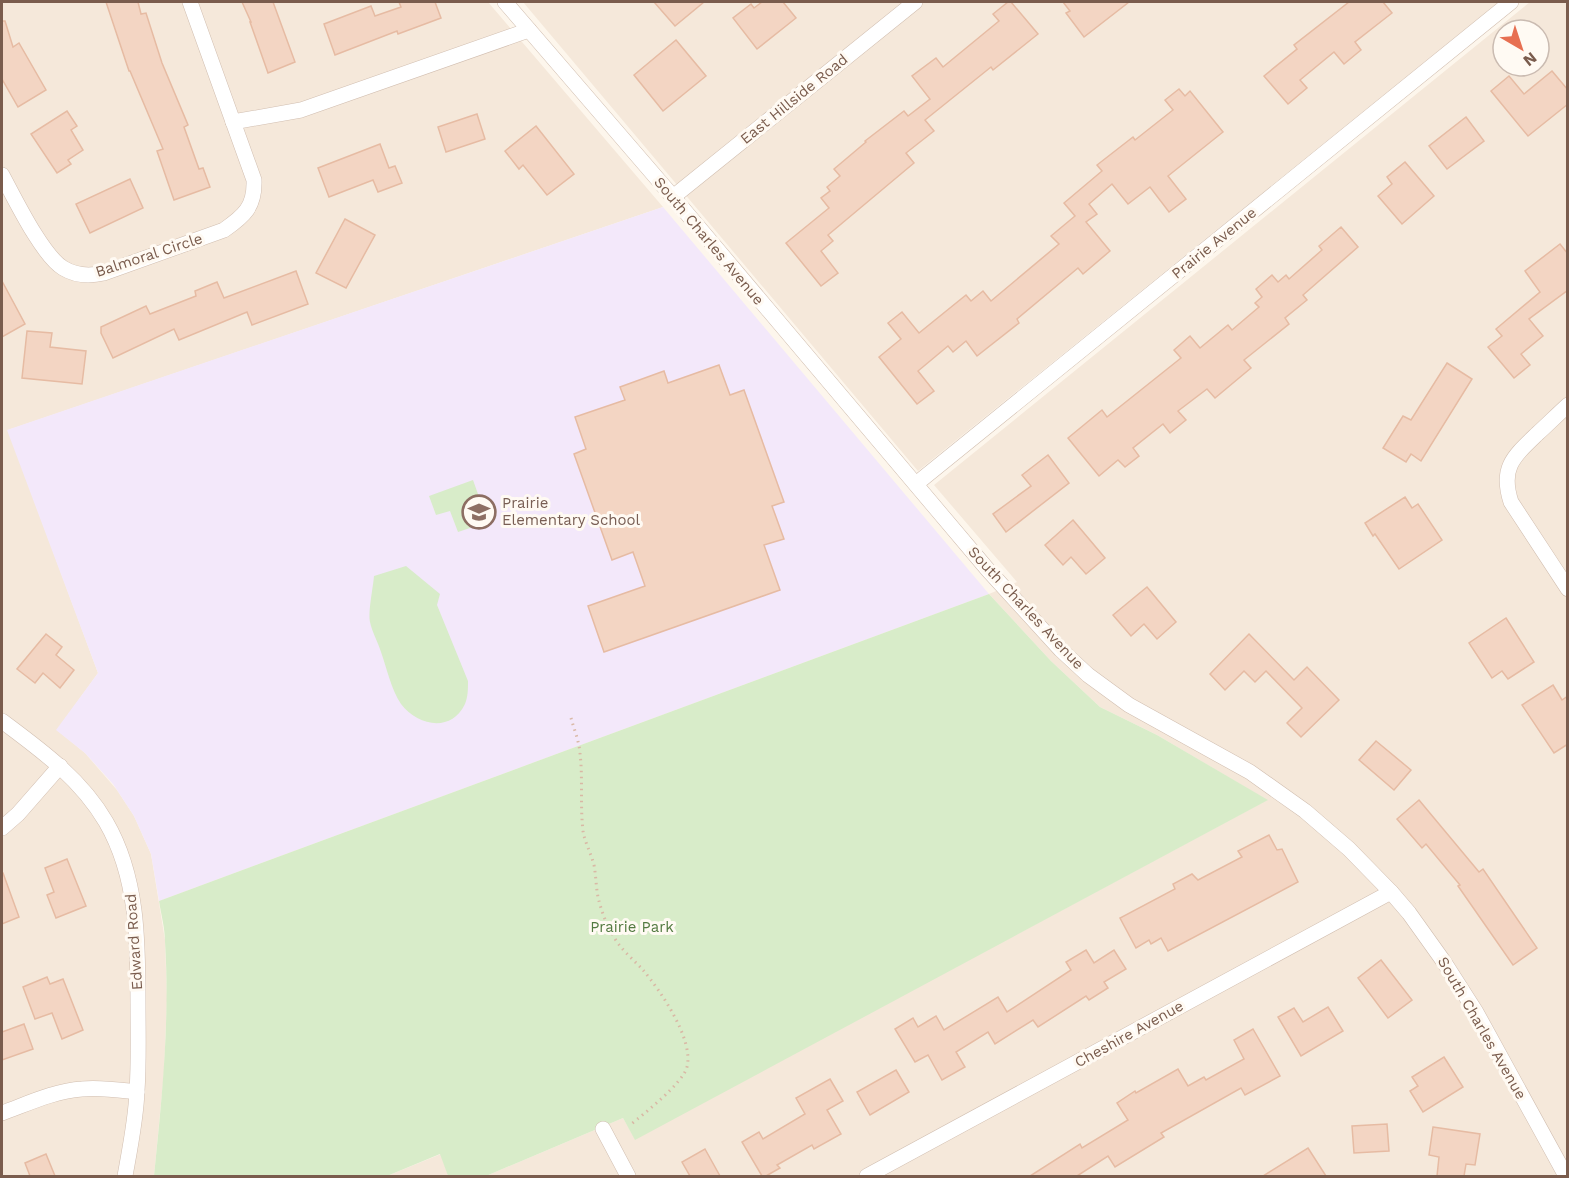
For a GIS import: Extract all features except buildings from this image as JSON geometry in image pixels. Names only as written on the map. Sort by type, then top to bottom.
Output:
[{"type":"street","name":"Balmoral Circle","points":[[2,175],[45,251],[63,268],[74,273],[94,275],[224,230],[246,213],[253,202],[254,180],[189,2]]},
{"type":"street","name":"South Charles Avenue","points":[[505,2],[916,484],[1061,650],[1088,675],[1129,705],[1250,772],[1305,811],[1349,849],[1391,892],[1444,962],[1476,1012],[1566,1176]]},
{"type":"street","name":"East Hillside Road","points":[[673,197],[915,2]]},
{"type":"street","name":"Prairie Avenue","points":[[916,484],[1511,2]]},
{"type":"street","points":[[233,122],[301,110],[530,30]]},
{"type":"street","points":[[1568,405],[1516,454],[1509,471],[1507,488],[1511,502],[1568,589]]},
{"type":"street","name":"Edward Road","points":[[2,721],[60,766],[85,792],[106,821],[125,864],[136,922],[138,969],[137,1092],[125,1176]]},
{"type":"street","points":[[2,828],[18,814],[60,766]]},
{"type":"street","name":"Cheshire Avenue","points":[[867,1176],[1391,892]]},
{"type":"street","points":[[2,1113],[47,1096],[81,1089],[96,1088],[137,1092]]},
{"type":"street","points":[[603,1129],[628,1176]]},
{"type":"path","points":[[571,718],[580,751],[583,832],[594,864],[604,917],[614,938],[643,970],[671,1008],[686,1046],[688,1058],[687,1068],[681,1077],[630,1125]]},
{"type":"shaded area","points":[[2,2],[488,2],[663,207],[8,430],[98,673],[57,730],[85,753],[117,790],[134,816],[151,854],[165,940],[167,999],[164,1072],[154,1176],[2,1176]]},
{"type":"shaded area","points":[[523,2],[1499,2],[918,471]]},
{"type":"shaded area","points":[[1530,2],[1567,2],[1567,1176],[486,1176],[623,1118],[635,1139],[1267,800],[1157,735],[1100,707],[1051,661],[989,594],[1017,582],[934,485],[1491,34],[1491,78],[1551,78],[1551,18],[1510,18]]},
{"type":"shaded area","name":"Prairie Elementary School","points":[[663,207],[989,594],[159,901],[151,854],[134,816],[113,784],[85,753],[56,730],[98,673],[7,430]]},
{"type":"shaded area","points":[[441,1154],[448,1176],[387,1176]]},
{"type":"green space","points":[[473,480],[488,522],[458,532],[450,511],[436,515],[429,496]]},
{"type":"green space","points":[[406,566],[440,594],[437,605],[468,681],[465,704],[459,713],[443,723],[425,721],[416,717],[401,704],[370,622],[374,576]]},
{"type":"green space","name":"Prairie Park","points":[[989,594],[1051,661],[1100,707],[1157,735],[1268,800],[635,1140],[623,1118],[486,1176],[448,1176],[440,1154],[387,1176],[154,1176],[167,1000],[165,937],[159,901]]},
{"type":"place","name":"Prairie Elementary School","points":[[479,512]]}]
